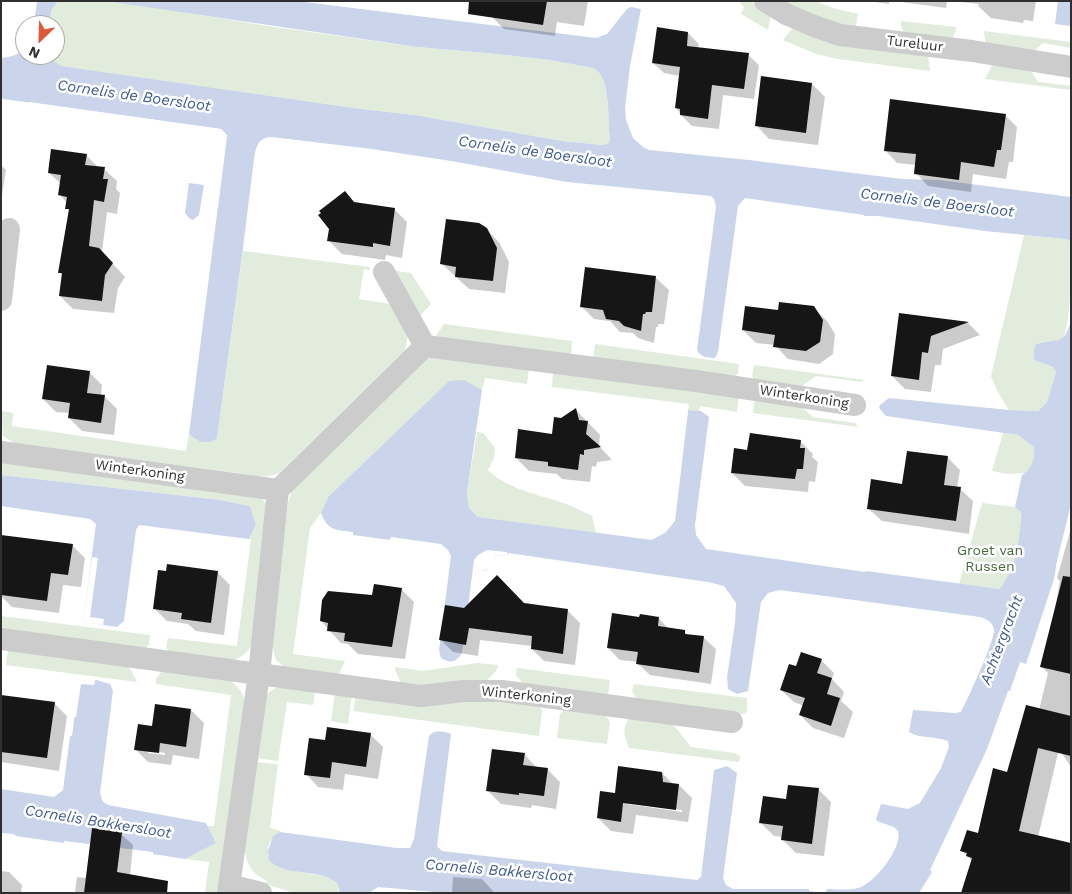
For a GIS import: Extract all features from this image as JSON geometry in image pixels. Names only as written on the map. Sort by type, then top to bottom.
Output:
[{"type":"street","name":"Tureluur","points":[[765,1],[800,20],[840,35],[972,51],[1071,67]]},
{"type":"street","points":[[1,300],[9,229]]},
{"type":"street","points":[[261,893],[229,889],[259,674],[278,490],[425,346],[384,272]]},
{"type":"street","name":"Winterkoning","points":[[425,346],[696,381],[855,405]]},
{"type":"street","name":"Winterkoning","points":[[1,452],[278,490]]},
{"type":"street","name":"Winterkoning","points":[[1,639],[421,696],[464,691],[502,691],[732,722]]},
{"type":"green space","points":[[58,1],[106,1],[417,47],[550,60],[593,68],[599,73],[606,89],[609,143],[603,145],[562,141],[415,115],[60,66],[59,65],[65,65],[65,15],[51,15],[51,11]]},
{"type":"green space","points":[[738,1],[750,1],[771,14],[768,30],[741,14],[744,7]]},
{"type":"green space","points":[[777,1],[815,1],[858,14],[855,31]]},
{"type":"green space","points":[[901,21],[956,27],[956,30],[947,42],[906,37]]},
{"type":"green space","points":[[794,26],[928,54],[930,71],[838,59],[816,54],[783,40]]},
{"type":"green space","points":[[984,31],[1071,42],[1071,48],[1043,43],[1032,53],[986,47]]},
{"type":"green space","points":[[993,63],[1029,68],[1038,82],[1071,86],[1071,90],[985,79]]},
{"type":"green space","points":[[1024,235],[1071,241],[1069,310],[1065,334],[1059,341],[1038,343],[1034,360],[1053,367],[1056,372],[1047,402],[1038,411],[1009,410],[991,376]]},
{"type":"green space","points":[[243,251],[370,267],[369,270],[364,269],[359,299],[390,304],[408,335],[405,350],[279,473],[255,476],[14,443],[3,436],[1,411],[13,413],[12,426],[186,451],[189,434],[194,439],[205,443],[217,438]]},
{"type":"green space","points":[[396,271],[411,273],[431,304],[420,316]]},
{"type":"green space","points":[[444,324],[572,341],[571,357],[435,337]]},
{"type":"green space","points":[[595,344],[739,364],[738,374],[733,378],[593,360]]},
{"type":"green space","points":[[432,356],[529,368],[527,384],[485,378],[482,390],[464,381],[449,381],[328,497],[321,513],[310,528],[293,654],[345,661],[338,676],[286,669],[276,660],[271,641],[288,503],[292,491],[421,362]]},
{"type":"green space","points":[[754,365],[864,380],[862,382],[816,376],[802,386],[755,381],[752,376]]},
{"type":"green space","points":[[553,371],[739,395],[737,412],[700,406],[699,411],[688,410],[689,404],[552,387]]},
{"type":"green space","points":[[755,398],[798,404],[813,417],[855,423],[858,427],[753,413]]},
{"type":"green space","points":[[477,432],[483,433],[495,448],[494,458],[488,470],[513,486],[568,505],[592,516],[596,533],[478,517],[469,508],[467,493]]},
{"type":"green space","points":[[1003,433],[1018,435],[1034,447],[1033,462],[1025,473],[1007,474],[992,471]]},
{"type":"green space","points":[[1,459],[256,494],[268,507],[253,643],[250,648],[239,658],[223,661],[170,654],[166,647],[168,638],[237,646],[251,540],[249,539],[256,525],[250,506],[220,500],[1,475]]},
{"type":"green space","name":"Groet van Russen","points":[[982,503],[1015,507],[1020,511],[1021,521],[1017,552],[1011,572],[1001,589],[959,584]]},
{"type":"green space","points":[[1,616],[150,635],[149,644],[145,650],[1,632]]},
{"type":"green space","points":[[8,649],[129,666],[137,682],[6,665]]},
{"type":"green space","points":[[477,663],[498,665],[496,671],[487,680],[450,686],[402,685],[395,670],[395,667],[423,671]]},
{"type":"green space","points":[[517,668],[610,680],[608,696],[524,685],[516,675]]},
{"type":"green space","points":[[162,671],[227,678],[238,688],[245,700],[220,893],[205,893],[209,862],[185,859],[216,843],[207,826],[214,826],[231,695],[156,684],[156,679]]},
{"type":"green space","points":[[634,684],[747,698],[747,712],[740,715],[637,700],[632,691]]},
{"type":"green space","points":[[275,688],[315,690],[313,705],[287,702],[278,761],[256,758],[266,695]]},
{"type":"green space","points":[[335,692],[352,695],[348,724],[331,721]]},
{"type":"green space","points":[[356,696],[482,698],[539,704],[542,711],[539,736],[353,711]]},
{"type":"green space","points":[[566,707],[603,712],[610,722],[607,744],[557,738],[560,714]]},
{"type":"green space","points":[[631,716],[672,723],[691,747],[734,753],[740,756],[739,762],[629,748],[624,731]]},
{"type":"green space","points":[[255,762],[278,764],[270,828],[281,831],[269,845],[268,853],[270,860],[276,865],[292,871],[328,877],[337,883],[339,893],[294,893],[266,884],[267,881],[258,876],[249,866],[245,852]]},
{"type":"water","points":[[37,1],[58,1],[51,11],[51,15],[35,15]]},
{"type":"water","name":"Cornelis de Boersloot","points":[[106,1],[296,1],[596,38],[607,34],[627,9],[631,7],[641,9],[630,66],[625,108],[626,120],[633,138],[643,147],[649,150],[902,179],[940,180],[1071,197],[1071,241],[878,216],[864,216],[745,198],[738,206],[718,352],[715,358],[710,358],[702,356],[697,350],[716,207],[711,196],[567,182],[372,149],[271,137],[266,138],[258,144],[254,159],[217,438],[210,442],[202,442],[195,439],[189,434],[227,135],[221,129],[3,99],[1,97],[1,58],[15,55],[15,65],[60,65],[361,109],[415,115],[562,141],[603,145],[609,143],[606,89],[599,73],[593,68],[550,60],[417,47]]},
{"type":"water","points":[[1058,1],[1071,1],[1071,26],[1055,24]]},
{"type":"water","points":[[189,183],[204,185],[199,215],[193,220],[185,213]]},
{"type":"water","name":"Achtergracht","points":[[1071,321],[1071,504],[1054,579],[1026,664],[1020,662],[987,749],[930,870],[932,872],[919,893],[825,893],[827,889],[844,890],[861,887],[874,878],[887,863],[896,846],[898,831],[894,827],[877,821],[881,804],[908,809],[920,803],[941,768],[949,747],[948,741],[918,736],[909,732],[913,710],[961,712],[991,644],[994,629],[992,624],[980,617],[780,590],[768,593],[761,602],[748,691],[737,694],[728,689],[727,677],[736,603],[724,586],[708,582],[508,553],[507,556],[496,555],[490,568],[481,571],[477,570],[475,576],[472,576],[462,653],[455,660],[448,661],[441,658],[439,650],[451,556],[448,550],[441,544],[391,537],[390,540],[353,535],[353,532],[333,528],[327,523],[321,513],[328,497],[449,381],[464,380],[482,390],[467,493],[469,508],[478,517],[652,540],[666,532],[675,521],[688,410],[701,411],[709,417],[695,525],[696,535],[706,549],[1000,589],[1010,572],[1016,554],[1020,535],[1021,515],[1020,511],[1015,507],[1022,475],[1032,463],[1034,447],[1018,435],[886,416],[879,408],[889,398],[1009,410],[1038,411],[1047,402],[1056,372],[1053,367],[1034,360],[1036,344],[1059,340],[1065,334]]},
{"type":"water","points":[[1,475],[220,500],[250,506],[256,525],[249,539],[139,525],[136,530],[124,621],[117,627],[83,622],[96,524],[90,519],[1,506]]},
{"type":"water","name":"Cornelis Bakkersloot","points":[[93,679],[110,684],[113,691],[100,793],[103,802],[108,805],[206,823],[216,843],[185,859],[153,854],[153,852],[64,841],[64,843],[1,833],[1,789],[54,797],[63,790],[79,681]]},
{"type":"water","name":"Cornelis Bakkersloot","points":[[439,731],[451,734],[437,846],[442,851],[697,880],[701,877],[714,770],[727,766],[737,773],[723,878],[726,885],[733,889],[809,889],[809,891],[825,893],[445,893],[378,887],[369,893],[340,893],[337,883],[328,877],[289,870],[275,865],[269,860],[268,851],[273,836],[280,832],[397,848],[410,848],[414,839],[429,736]]},
{"type":"pier","points":[[29,102],[221,129],[227,135],[218,207],[216,207],[225,136],[220,131],[29,105]]},
{"type":"pier","points":[[487,550],[507,552],[507,556],[496,555],[494,565],[491,568],[481,571],[477,570],[475,576],[472,576],[474,560],[478,555]]},
{"type":"pier","points":[[92,557],[98,558],[90,617],[104,619],[103,625],[83,622]]},
{"type":"pier","points":[[81,677],[96,677],[94,685],[81,684],[76,717],[71,716],[76,682]]},
{"type":"building","points":[[469,1],[547,1],[543,25],[468,14]]},
{"type":"building","points":[[657,27],[688,32],[687,46],[749,53],[744,89],[712,85],[708,119],[680,115],[680,109],[675,108],[680,67],[652,63]]},
{"type":"building","points":[[761,76],[812,83],[806,133],[755,126]]},
{"type":"building","points":[[890,99],[1006,114],[1001,150],[997,150],[994,167],[961,162],[959,180],[914,174],[916,154],[884,151]]},
{"type":"building","points":[[51,149],[87,154],[85,165],[105,167],[103,179],[108,179],[104,202],[94,200],[89,246],[99,248],[113,263],[105,275],[102,301],[59,296],[62,273],[58,273],[69,209],[65,209],[67,197],[58,195],[61,175],[48,173]]},
{"type":"building","points":[[345,191],[354,202],[395,208],[390,246],[373,243],[373,247],[327,241],[329,229],[318,215],[321,213],[319,211]]},
{"type":"building","points":[[446,219],[479,223],[487,228],[497,248],[493,281],[455,277],[456,267],[440,264]]},
{"type":"building","points":[[585,267],[656,276],[652,312],[643,314],[641,331],[624,326],[619,321],[606,319],[603,310],[580,307]]},
{"type":"building","points":[[779,302],[814,306],[823,320],[820,342],[806,351],[773,347],[775,335],[742,330],[745,306],[778,310]]},
{"type":"building","points":[[899,313],[969,322],[931,336],[928,353],[922,352],[919,380],[891,376]]},
{"type":"building","points":[[47,365],[90,371],[87,393],[105,395],[101,423],[68,418],[70,403],[42,399]]},
{"type":"building","points":[[576,408],[579,420],[588,421],[586,434],[601,447],[584,450],[584,455],[580,454],[578,470],[548,466],[548,462],[515,458],[518,429],[552,434],[554,417],[561,418]]},
{"type":"building","points":[[750,433],[801,440],[800,448],[805,448],[803,469],[797,469],[795,479],[731,473],[734,448],[747,450]]},
{"type":"building","points":[[907,451],[948,456],[944,485],[961,487],[956,521],[867,509],[871,479],[902,484]]},
{"type":"building","points":[[1,535],[73,544],[68,575],[51,573],[47,601],[1,595]]},
{"type":"building","points":[[167,564],[218,571],[211,623],[181,619],[182,613],[153,609],[158,570],[166,571]]},
{"type":"building","points":[[497,575],[524,603],[568,609],[563,654],[531,649],[532,636],[469,628],[466,645],[439,640],[445,605],[464,608]]},
{"type":"building","points":[[1063,576],[1071,577],[1071,674],[1040,667]]},
{"type":"building","points":[[374,584],[402,588],[392,647],[344,641],[345,633],[327,631],[328,623],[320,621],[322,600],[328,591],[372,595]]},
{"type":"building","points":[[612,613],[639,617],[640,614],[659,617],[658,626],[685,630],[685,634],[704,636],[699,673],[636,664],[638,652],[607,648]]},
{"type":"building","points":[[801,652],[822,659],[817,673],[832,678],[827,694],[840,698],[831,726],[799,715],[805,698],[780,690],[789,664],[796,666]]},
{"type":"building","points":[[1,695],[55,702],[47,758],[1,752]]},
{"type":"building","points":[[155,704],[191,709],[186,747],[160,743],[159,753],[134,750],[138,724],[152,726]]},
{"type":"building","points":[[1026,705],[1071,716],[1071,756],[1038,748],[1019,831],[1071,843],[1071,893],[961,893],[972,858],[966,856],[967,853],[960,851],[967,830],[978,833],[993,768],[1007,772]]},
{"type":"building","points":[[327,727],[371,733],[366,767],[332,762],[330,778],[304,775],[309,738],[325,740]]},
{"type":"building","points":[[492,749],[525,753],[523,765],[548,768],[544,796],[486,791]]},
{"type":"building","points":[[618,766],[662,772],[663,782],[679,784],[676,810],[623,803],[621,822],[597,818],[600,791],[615,793]]},
{"type":"building","points":[[788,785],[819,788],[812,844],[781,840],[783,826],[759,823],[763,796],[786,799]]},
{"type":"building","points":[[92,828],[122,832],[117,872],[168,881],[167,893],[84,893]]}]
